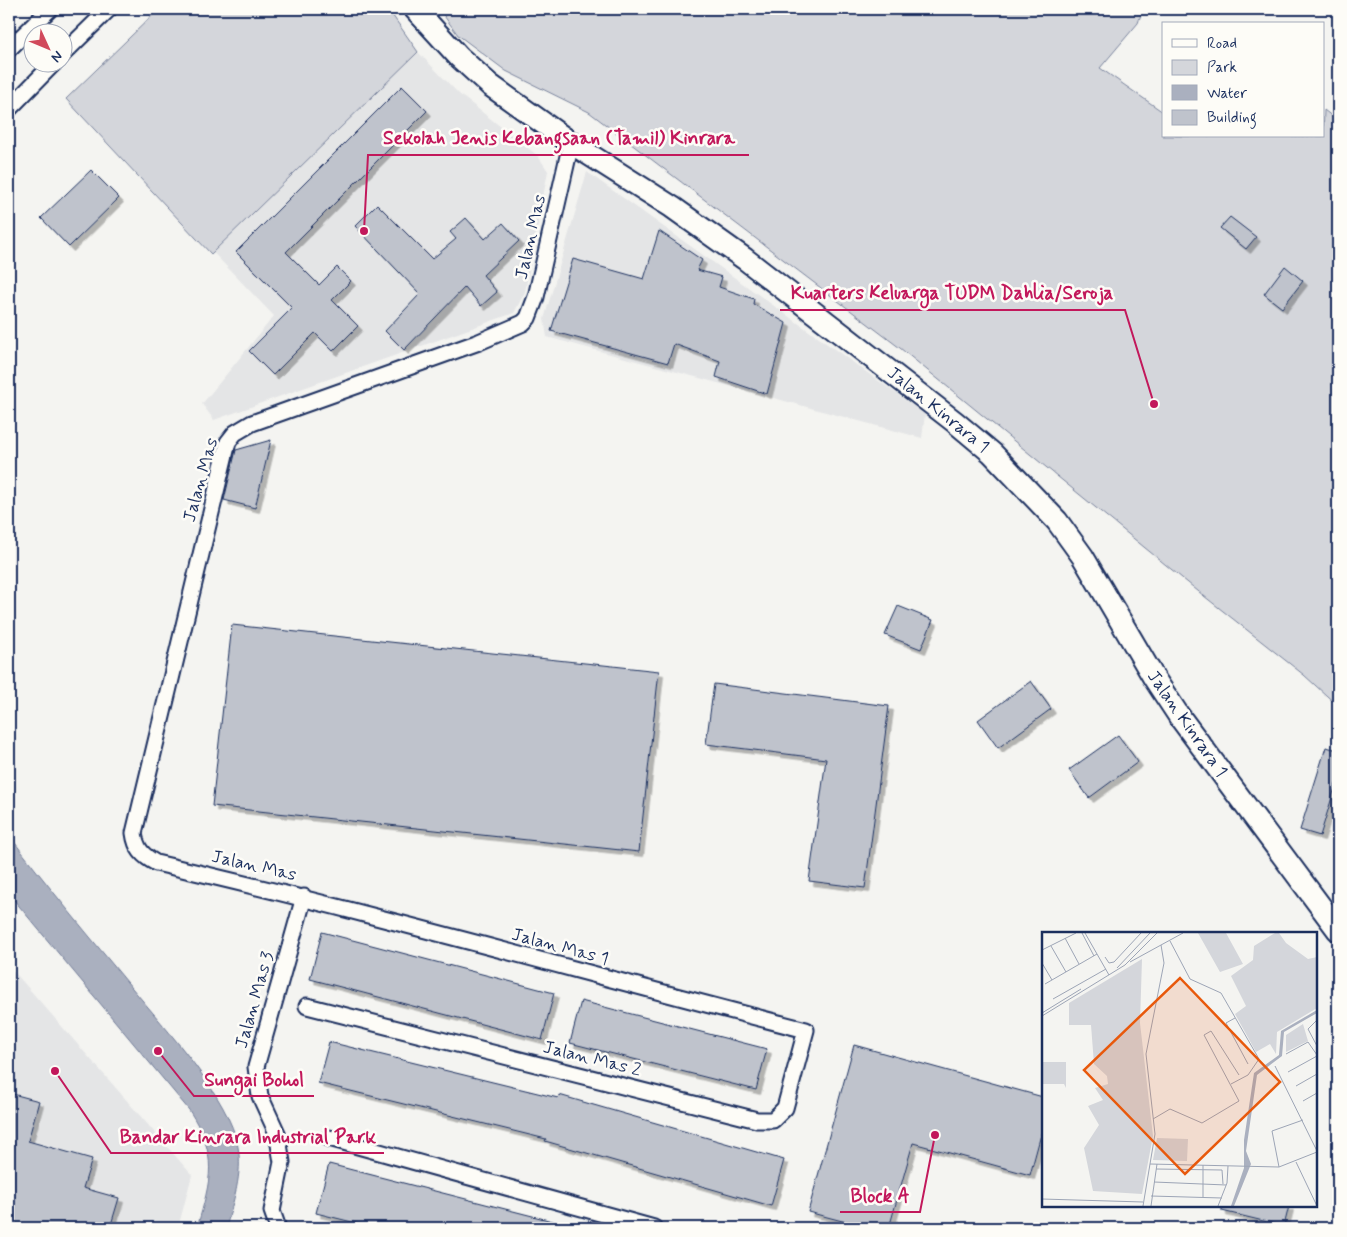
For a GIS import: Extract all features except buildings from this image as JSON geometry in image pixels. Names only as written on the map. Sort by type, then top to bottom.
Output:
[{"type":"street","points":[[9,50],[50,9]]},
{"type":"street","points":[[72,45],[109,9]]},
{"type":"street","name":"Jalan Kinrara 1","points":[[415,9],[458,57],[490,85],[571,143],[672,207],[778,284],[992,453],[1058,521],[1179,716],[1338,930]]},
{"type":"street","points":[[9,109],[45,72]]},
{"type":"street","name":"Jalan Mas","points":[[304,897],[156,863],[139,850],[135,842],[134,833],[228,442],[235,433],[252,423],[513,329],[524,323],[528,318],[536,297],[571,143]]},
{"type":"street","name":"Jalan Mas 1","points":[[304,897],[575,971],[806,1030]]},
{"type":"street","name":"Jalan Mas 3","points":[[278,1228],[272,1211],[282,1162],[277,1133],[260,1096],[256,1066],[304,897]]},
{"type":"street","name":"Jalan Mas 2","points":[[307,1006],[766,1121],[773,1120],[785,1108],[806,1030]]},
{"type":"street","points":[[330,1138],[654,1228]]},
{"type":"shaded area","points":[[159,9],[388,9],[418,52],[459,94],[538,156],[548,171],[525,292],[514,313],[214,420],[202,404],[274,316],[66,99]]},
{"type":"shaded area","points":[[587,172],[925,414],[922,438],[547,337],[544,319]]},
{"type":"shaded area","points":[[9,966],[192,1175],[178,1228],[9,1228]]},
{"type":"green space","points":[[159,9],[388,9],[418,52],[211,254],[66,99]]},
{"type":"green space","points":[[439,9],[1143,9],[1138,23],[1100,68],[1162,111],[1162,138],[1324,138],[1324,110],[1338,121],[1338,706],[1304,675],[1204,596],[900,348],[589,112],[506,71],[458,35]]},
{"type":"water","points":[[9,835],[69,912],[194,1064],[223,1107],[232,1128],[239,1157],[237,1188],[226,1228],[197,1228],[206,1195],[210,1168],[205,1141],[189,1110],[9,894]]},
{"type":"place","name":"Sekolah Jenis Kebangsaan (Tamil) Kinrara","points":[[364,231]]},
{"type":"place","name":"Kuarters Keluarga TUDM Dahlia/Seroja","points":[[1154,404]]},
{"type":"place","name":"Sungai Bohol","points":[[158,1051]]},
{"type":"place","name":"Bandar Kinrara Industrial Park","points":[[55,1071]]},
{"type":"place","name":"Block A","points":[[935,1135]]}]
